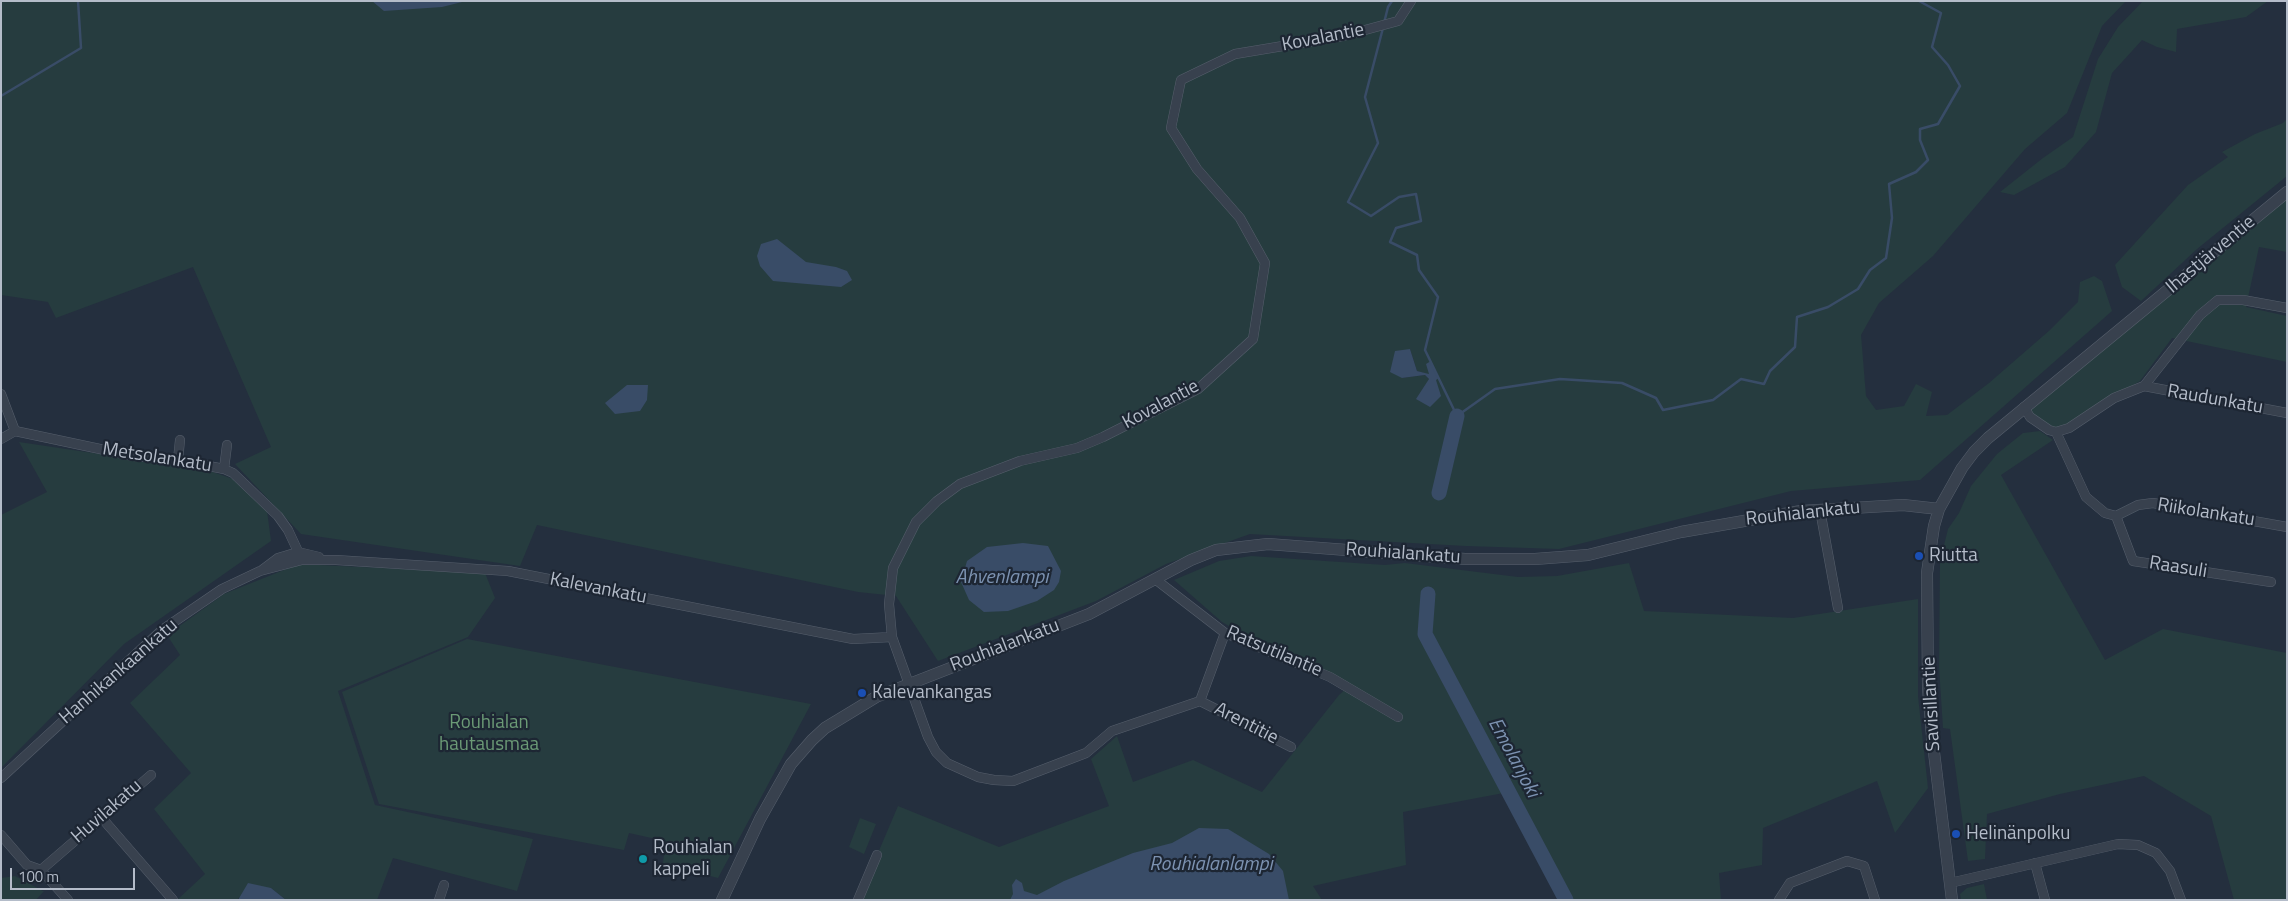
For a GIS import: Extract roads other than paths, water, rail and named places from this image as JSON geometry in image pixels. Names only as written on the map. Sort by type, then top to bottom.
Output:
[{"type":"street","name":"Kovalantie","points":[[1200,701],[1112,731],[1086,753],[1013,780],[994,780],[978,777],[948,762],[936,752],[892,637],[889,604],[893,568],[916,522],[937,501],[960,484],[1020,461],[1077,448],[1198,389],[1253,339],[1265,263],[1240,218],[1197,169],[1171,128],[1181,80],[1235,54],[1343,36],[1398,21],[1410,1]]},
{"type":"street","name":"Ihastjärventie","points":[[2024,407],[2287,192]]},
{"type":"street","points":[[1939,509],[1962,468],[1974,452],[2024,407],[2030,417],[2042,426],[2056,432],[2068,428],[2114,398],[2144,386],[2200,315],[2218,300],[2243,300],[2287,308]]},
{"type":"street","name":"Raudunkatu","points":[[2144,386],[2287,413]]},
{"type":"street","points":[[1,394],[15,431],[1,439]]},
{"type":"street","name":"Metsolankatu","points":[[15,431],[133,456],[178,460],[224,469],[233,473],[278,516],[288,530],[300,556]]},
{"type":"street","points":[[2056,432],[2086,497],[2105,513],[2116,516]]},
{"type":"street","points":[[178,460],[180,440]]},
{"type":"street","points":[[224,469],[227,445]]},
{"type":"street","name":"Riikolankatu","points":[[2116,516],[2138,505],[2153,503],[2287,527]]},
{"type":"street","name":"Rouhialankatu","points":[[722,900],[760,819],[791,764],[800,752],[825,728],[876,697],[1089,614],[1191,560],[1216,550],[1252,545],[1466,559],[1558,558],[1588,555],[1636,542],[1749,519],[1820,510],[1904,505],[1939,509]]},
{"type":"street","name":"Savisillantie","points":[[1939,509],[1934,526],[1927,573],[1928,688],[1952,900]]},
{"type":"street","points":[[1820,510],[1838,608]]},
{"type":"street","name":"Raasuli","points":[[2116,516],[2133,561],[2271,582]]},
{"type":"street","name":"Kalevankatu","points":[[300,556],[508,571],[853,639],[892,637]]},
{"type":"street","name":"Hanhikankaankatu","points":[[1,778],[162,630],[222,589],[260,571],[278,558],[300,556]]},
{"type":"street","name":"Ratsutilantie","points":[[1154,579],[1225,633],[1330,676],[1398,718]]},
{"type":"street","points":[[1200,701],[1225,633]]},
{"type":"street","name":"Arentitie","points":[[1200,701],[1291,747]]},
{"type":"street","name":"Huvilakatu","points":[[41,870],[101,816],[151,775]]},
{"type":"street","points":[[101,816],[173,900]]},
{"type":"street","points":[[1,835],[27,865],[41,870],[68,900]]},
{"type":"street","points":[[1950,883],[2118,844],[2138,845],[2156,853],[2170,871],[2181,900]]},
{"type":"street","points":[[858,900],[877,855]]},
{"type":"street","points":[[1779,900],[1790,883],[1847,861],[1864,866],[1875,900]]},
{"type":"street","points":[[2036,863],[2045,900]]},
{"type":"street","points":[[439,900],[444,885]]},
{"type":"water","points":[[372,1],[466,1],[442,7],[384,11]]},
{"type":"water","points":[[777,239],[806,262],[836,267],[847,271],[852,280],[841,287],[773,281],[760,266],[757,256],[761,244]]},
{"type":"water","points":[[1410,349],[1417,371],[1429,374],[1426,364],[1431,361],[1439,378],[1436,380],[1441,396],[1430,407],[1416,399],[1429,379],[1425,375],[1402,378],[1390,372],[1395,351]]},
{"type":"water","points":[[627,385],[648,385],[647,400],[640,411],[615,414],[605,403]]},
{"type":"water","name":"Ahvenlampi","points":[[1023,543],[1048,546],[1061,571],[1059,582],[1054,590],[1037,601],[1008,611],[984,612],[969,600],[961,582],[967,561],[987,547]]},
{"type":"water","name":"Rouhialanlampi","points":[[1199,828],[1228,829],[1269,854],[1283,871],[1289,900],[1010,900],[1013,894],[1012,885],[1016,879],[1022,883],[1024,891],[1037,895],[1064,881],[1133,853],[1172,843]]},
{"type":"water","points":[[248,883],[271,888],[286,900],[238,900]]},
{"type":"waterway","points":[[1,96],[81,48],[78,1]]},
{"type":"waterway","points":[[1384,23],[1388,7],[1392,1]]},
{"type":"waterway","points":[[1383,28],[1365,97],[1378,143],[1348,202],[1371,216],[1399,197],[1416,194],[1421,221],[1396,228],[1390,242],[1417,255],[1419,270],[1438,297],[1425,350],[1457,416],[1495,389],[1560,379],[1622,383],[1656,398],[1663,410],[1713,400],[1741,379],[1764,384],[1770,371],[1795,347],[1797,317],[1828,307],[1858,289],[1870,270],[1886,258],[1892,218],[1889,184],[1916,172],[1928,160],[1920,140],[1920,129],[1938,124],[1960,86],[1948,65],[1932,47],[1941,13],[1919,1]]},
{"type":"waterway","points":[[1439,493],[1457,416]]},
{"type":"waterway","name":"Emolanjoki","points":[[1428,594],[1425,634],[1566,900]]},
{"type":"place","name":"Riutta","points":[[1919,556]]},
{"type":"place","name":"Kalevankangas","points":[[862,693]]},
{"type":"place","name":"Helinänpolku","points":[[1956,834]]},
{"type":"place","name":"Rouhialan kappeli","points":[[643,859]]},
{"type":"park label","name":"Rouhialan hautausmaa","points":[[489,734]]}]
